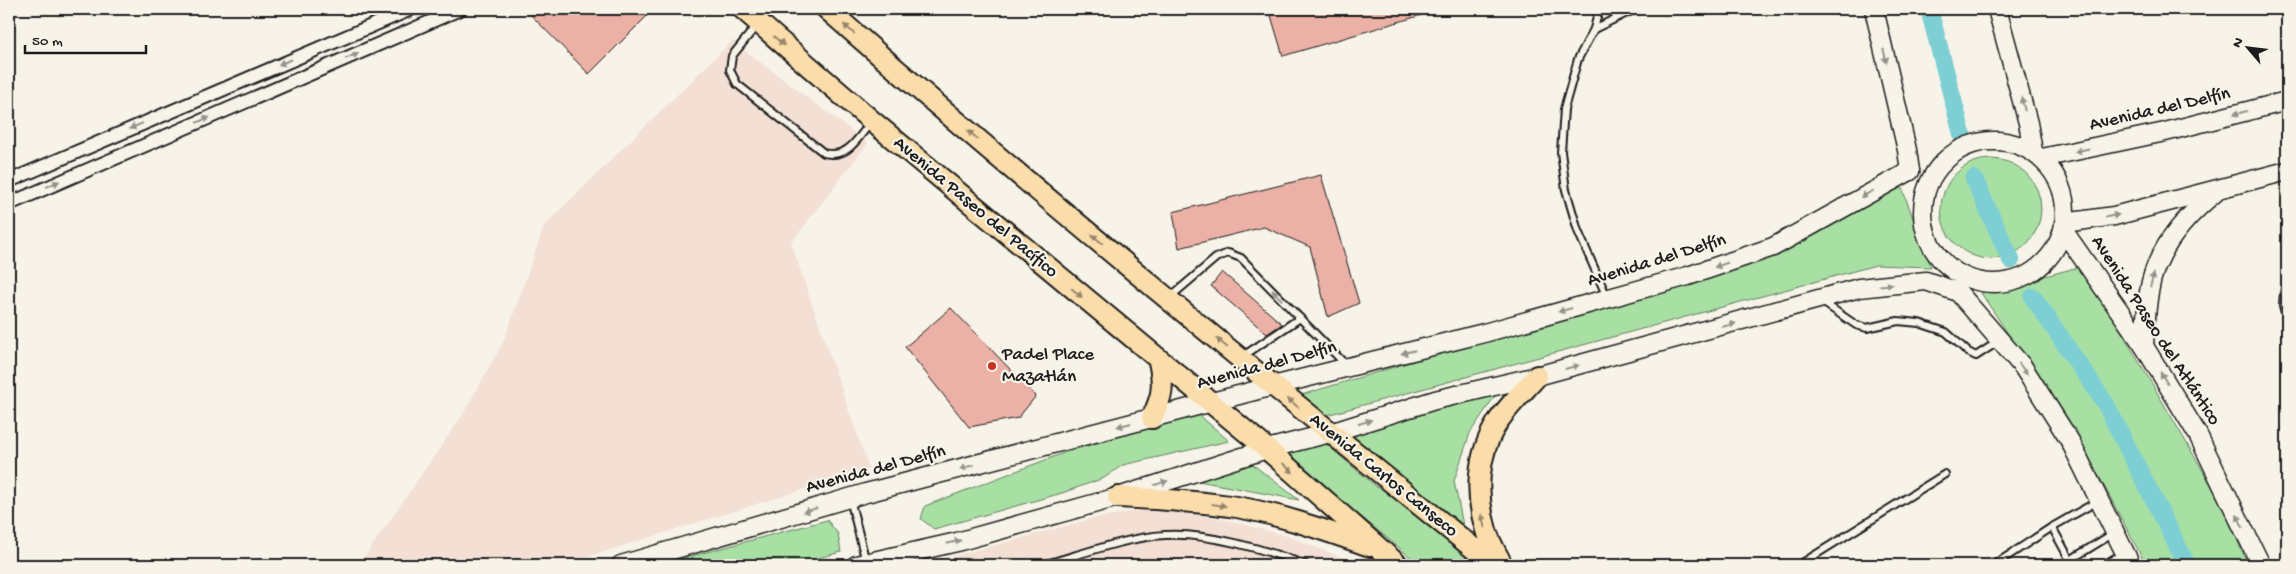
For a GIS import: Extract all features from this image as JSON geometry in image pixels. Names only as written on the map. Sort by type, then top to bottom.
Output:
[{"type":"main road","name":"Avenida Paseo del Pacífico","points":[[743,9],[872,121],[1210,404]]},
{"type":"main road","points":[[827,9],[908,80],[1273,386]]},
{"type":"main road","points":[[1152,418],[1162,392],[1163,381],[1160,361]]},
{"type":"main road","points":[[1502,565],[1486,532],[1481,512],[1479,472],[1481,458],[1498,423],[1538,376]]},
{"type":"main road","name":"Avenida Carlos Canseco","points":[[1273,386],[1494,565]]},
{"type":"main road","points":[[1210,404],[1267,449],[1398,565]]},
{"type":"main road","points":[[1118,497],[1188,501],[1238,507],[1292,520],[1379,550]]},
{"type":"street","points":[[9,181],[411,9]]},
{"type":"street","points":[[9,204],[460,9]]},
{"type":"street","points":[[1874,9],[1907,150],[1910,171],[1930,180]]},
{"type":"street","points":[[863,564],[919,558],[1267,449],[1330,433],[1435,400],[1538,376],[1859,288],[1926,282],[1960,284],[2004,282],[2024,276],[2041,265],[2055,249],[2064,226],[2064,200],[2057,177],[2038,155],[1997,9]]},
{"type":"street","name":"Avenida del Delfín","points":[[2038,155],[2165,132],[2287,100]]},
{"type":"street","points":[[165,114],[173,132]]},
{"type":"street","points":[[2038,155],[2011,142],[1987,140],[1964,147],[1944,161],[1930,180],[1924,208],[1927,235],[1935,252],[2000,340],[2023,367],[2070,441],[2128,559]]},
{"type":"street","name":"Avenida del Delfín","points":[[620,565],[850,498],[1273,386],[1484,333],[1688,276],[1773,247],[1910,171]]},
{"type":"street","points":[[2064,226],[2114,216],[2287,171]]},
{"type":"street","points":[[2144,346],[2149,291],[2154,269],[2182,224],[2219,189]]},
{"type":"street","name":"Avenida Paseo del Atlántico","points":[[2064,226],[2144,346],[2198,435],[2261,565]]},
{"type":"street","points":[[2287,292],[2287,309]]},
{"type":"lane","points":[[1599,9],[1594,29],[1578,59],[1564,109],[1560,152],[1566,190],[1578,231],[1608,298]]},
{"type":"lane","points":[[1594,29],[1629,12],[1641,9]]},
{"type":"lane","points":[[759,23],[732,56],[730,70],[737,84],[824,153],[836,156],[846,152],[872,121]]},
{"type":"lane","points":[[1168,298],[1216,258],[1228,253],[1241,258],[1348,367]]},
{"type":"lane","points":[[1820,300],[1856,325],[1867,328],[1898,321],[1919,323],[1946,332],[1968,352],[1976,356],[2000,340]]},
{"type":"lane","points":[[1240,358],[1300,318]]},
{"type":"lane","points":[[1798,565],[1945,474]]},
{"type":"lane","points":[[850,498],[863,564]]},
{"type":"lane","points":[[1994,565],[2052,527],[2099,501]]},
{"type":"lane","points":[[2052,527],[2070,560]]},
{"type":"lane","points":[[2062,565],[2115,532]]},
{"type":"lane","points":[[1043,565],[1133,541],[1163,535],[1190,535],[1253,548],[1306,565]]},
{"type":"lane","points":[[2104,565],[2128,559]]},
{"type":"shaded area","points":[[732,41],[868,143],[791,243],[869,469],[561,565],[359,565],[462,416],[504,341],[544,226]]},
{"type":"shaded area","points":[[1151,508],[1218,518],[1288,536],[1356,565],[921,565],[1091,519]]},
{"type":"green space","points":[[1991,159],[2001,160],[2019,167],[2033,181],[2040,199],[2040,219],[2033,237],[2019,251],[2001,258],[1991,259],[1981,258],[1963,251],[1949,237],[1942,219],[1941,209],[1942,199],[1949,181],[1963,167],[1981,160]]},
{"type":"green space","points":[[1902,188],[1931,267],[1876,265],[1323,416],[1298,396],[1775,252],[1891,189]]},
{"type":"green space","points":[[2083,266],[2220,500],[2248,565],[2146,565],[2084,448],[1981,293]]},
{"type":"green space","points":[[1499,390],[1470,433],[1454,481],[1464,530],[1343,437]]},
{"type":"green space","points":[[1198,414],[1229,441],[1123,465],[1104,478],[1062,493],[934,529],[921,519],[925,506],[1066,452]]},
{"type":"green space","points":[[1320,439],[1377,487],[1396,496],[1480,565],[1420,565],[1282,452]]},
{"type":"green space","points":[[1247,460],[1299,500],[1188,479]]},
{"type":"green space","points":[[827,520],[838,534],[841,552],[792,565],[658,565]]},
{"type":"building","points":[[525,9],[654,9],[589,74]]},
{"type":"building","points":[[1269,9],[1432,9],[1432,12],[1283,56]]},
{"type":"building","points":[[1321,175],[1359,303],[1328,317],[1310,247],[1264,227],[1179,248],[1173,212]]},
{"type":"building","points":[[1222,272],[1282,324],[1267,334],[1211,286]]},
{"type":"building","points":[[951,308],[1036,396],[1018,418],[969,427],[905,347]]},
{"type":"waterway","points":[[1929,9],[1963,138]]},
{"type":"waterway","points":[[1974,179],[2011,260]]},
{"type":"waterway","points":[[2033,297],[2105,403],[2187,565]]},
{"type":"place","name":"Padel Place Mazatlán","points":[[992,366]]}]
